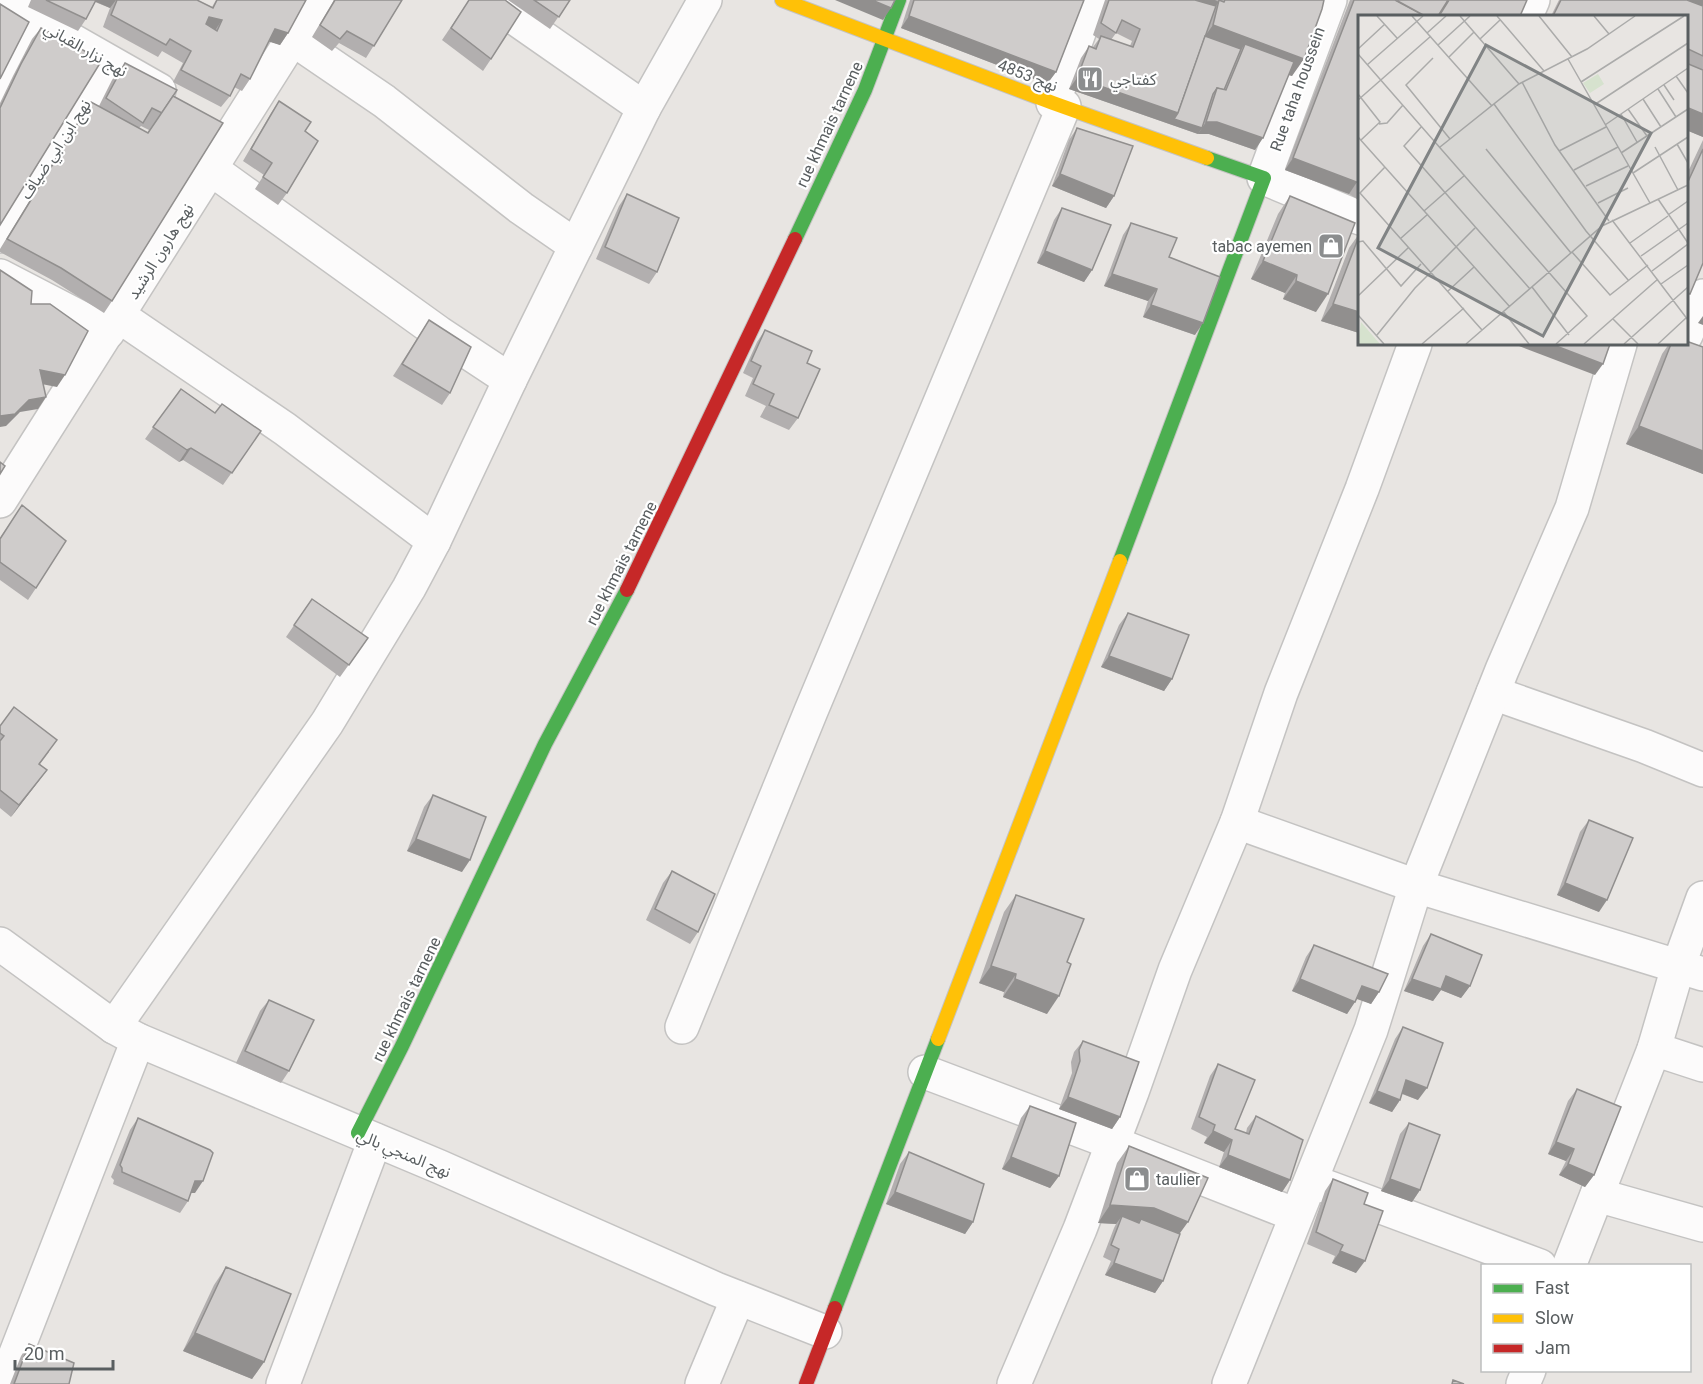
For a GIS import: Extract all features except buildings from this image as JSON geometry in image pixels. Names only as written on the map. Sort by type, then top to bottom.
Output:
[{"type":"street","name":"نهج نزار القباني","points":[[1,0],[235,131]]},
{"type":"street","name":"نهج هارون الرشيد","points":[[0,501],[9,466],[113,324],[317,0]]},
{"type":"street","points":[[489,0],[644,108]]},
{"type":"street","points":[[4,1384],[126,1034],[327,723],[409,588],[644,108],[705,0]]},
{"type":"street","name":"نهج 4853","points":[[782,0],[1058,105],[1264,178]]},
{"type":"street","name":"rue khmais tarnene","points":[[366,1137],[402,1046],[545,744],[636,574],[865,90],[899,0]]},
{"type":"street","points":[[682,1026],[1058,105],[1092,0]]},
{"type":"street","name":"Rue taha houssein","points":[[1264,178],[1330,0]]},
{"type":"street","points":[[1526,15],[1533,0]]},
{"type":"street","points":[[0,90],[37,21]]},
{"type":"street","points":[[293,39],[384,101],[521,208],[576,246]]},
{"type":"street","name":"نهج ابن ابي ضياف","points":[[0,236],[110,63]]},
{"type":"street","points":[[211,169],[439,333],[510,380]]},
{"type":"street","points":[[806,1384],[1077,676],[1264,178],[1358,218]]},
{"type":"street","points":[[0,276],[113,324],[285,429],[434,541]]},
{"type":"street","points":[[1688,335],[1703,296]]},
{"type":"street","points":[[1014,1384],[1080,1229],[1176,970],[1237,822],[1281,693],[1362,489],[1415,345]]},
{"type":"street","points":[[1229,1384],[1371,1029],[1416,886],[1493,693],[1572,508],[1620,345]]},
{"type":"street","points":[[1493,693],[1644,746],[1703,770]]},
{"type":"street","points":[[1237,822],[1416,886],[1690,970]]},
{"type":"street","points":[[1570,1264],[1654,1049],[1690,970],[1703,898]]},
{"type":"street","name":"نهج المنجي بالي","points":[[0,944],[126,1034],[738,1298],[825,1332]]},
{"type":"street","points":[[1654,1049],[1703,1065]]},
{"type":"street","points":[[925,1072],[1296,1215]]},
{"type":"street","points":[[283,1384],[366,1137]]},
{"type":"street","points":[[1310,1180],[1535,1264]]},
{"type":"street","points":[[1597,1195],[1703,1225]]},
{"type":"street","points":[[702,1384],[738,1298]]},
{"type":"traffic: fast","points":[[795,239],[865,90],[899,0]]},
{"type":"traffic: fast","points":[[1120,561],[1264,178],[1207,158]]},
{"type":"traffic: fast","points":[[358,1133],[402,1046],[545,744],[627,590]]},
{"type":"traffic: fast","points":[[835,1308],[938,1039]]},
{"type":"traffic: slow","points":[[782,0],[1053,103],[1207,158]]},
{"type":"traffic: slow","points":[[938,1039],[1120,561]]},
{"type":"traffic: jam","points":[[627,590],[795,239]]},
{"type":"traffic: jam","points":[[806,1384],[835,1308]]},
{"type":"place","name":"كفتاجي","points":[[1090,79]]},
{"type":"place","name":"tabac ayemen","points":[[1331,246]]},
{"type":"place","name":"taulier","points":[[1137,1179]]}]
